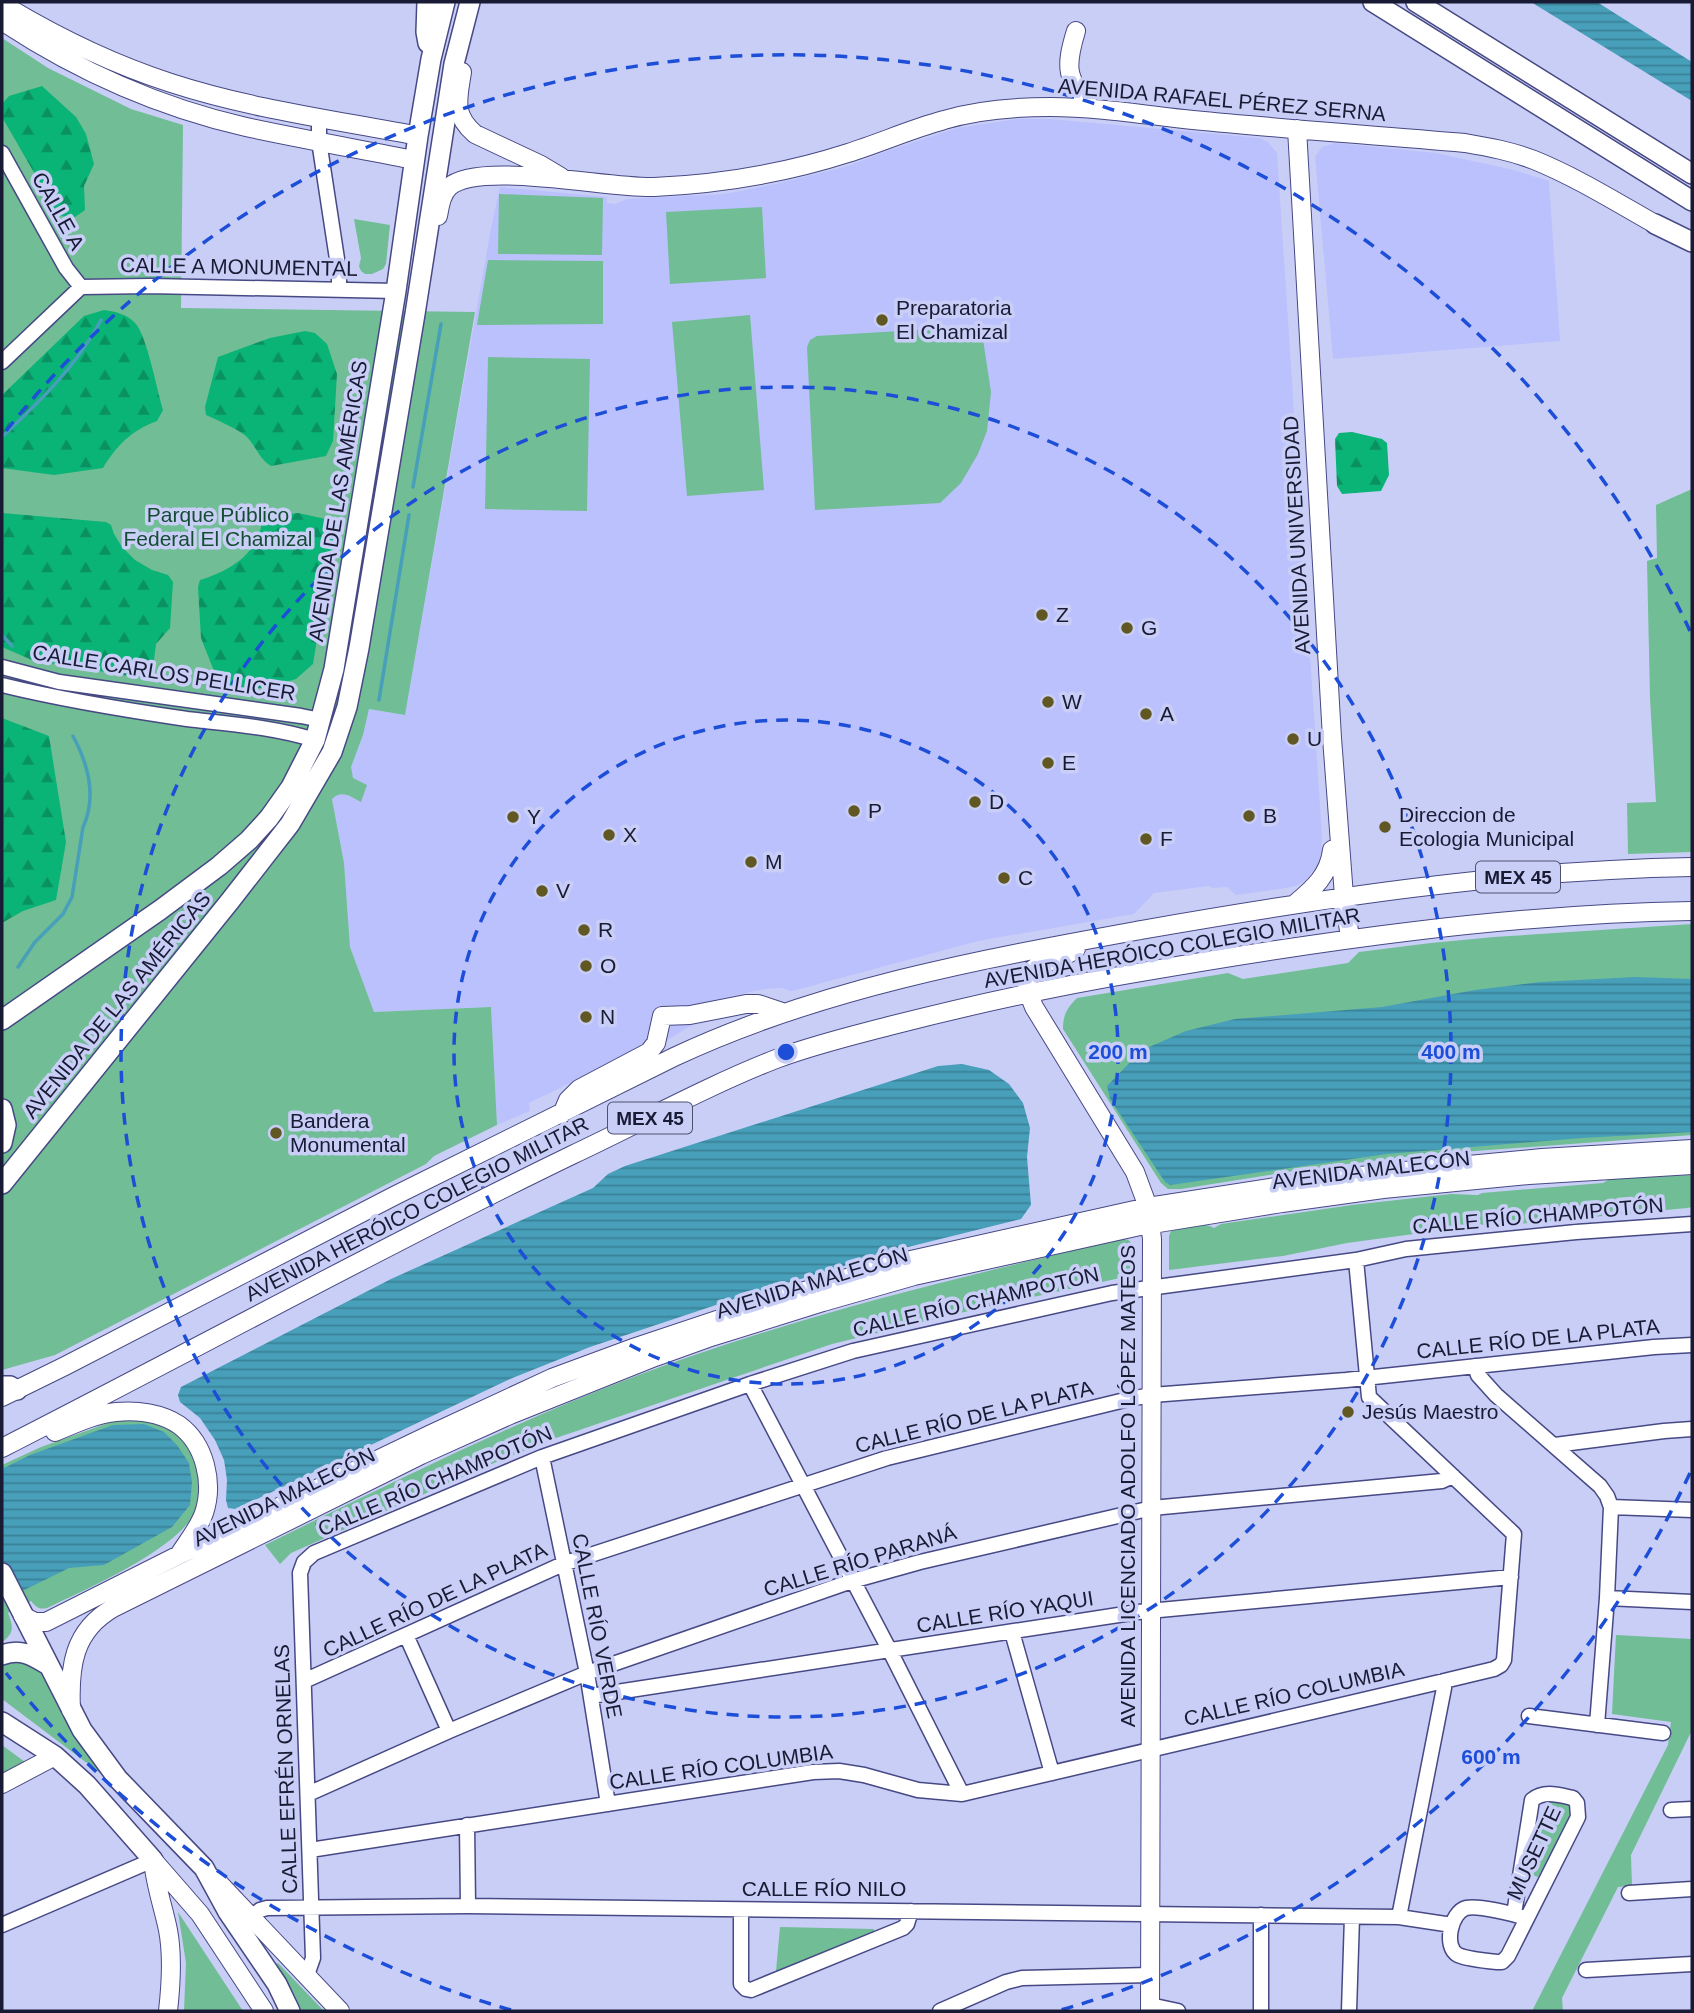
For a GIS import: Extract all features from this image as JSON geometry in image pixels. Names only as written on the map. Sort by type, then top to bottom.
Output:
[{"type":"highway","points":[[427,2],[426,32],[431,59]]},
{"type":"highway","points":[[431,59],[445,2]]},
{"type":"highway","name":"AVENIDA DE LAS AMÉRICAS","points":[[2,1184],[290,824],[332,752],[348,707],[357,659],[454,64],[470,2]]},
{"type":"highway","points":[[1373,2],[1692,201]]},
{"type":"highway","points":[[1416,2],[1692,174]]},
{"type":"highway","name":"AVENIDA DE LAS AMÉRICAS","points":[[2,1020],[170,903],[249,840],[270,818],[291,788],[315,740],[334,668],[431,59]]},
{"type":"highway","points":[[1656,224],[1692,242]]},
{"type":"highway","points":[[396,291],[404,296],[407,307],[397,369],[396,422]]},
{"type":"highway","points":[[2,1109],[6,1125],[2,1143]]},
{"type":"highway","points":[[2,1167],[23,1158]]},
{"type":"highway","points":[[2,1573],[71,1710],[89,1739],[118,1779],[204,1868],[228,1912],[276,1983],[290,2011]]},
{"type":"highway","points":[[2,1655],[19,1652],[31,1655],[48,1665]]},
{"type":"highway","points":[[3,1718],[55,1756],[88,1785],[153,1860]]},
{"type":"highway","points":[[88,1785],[103,1785],[118,1779]]},
{"type":"main road","points":[[2,4],[71,43],[170,82],[235,100],[418,136]]},
{"type":"main road","points":[[2,21],[73,63],[138,93],[202,115],[245,127],[414,160]]},
{"type":"main road","points":[[1076,31],[1070,51],[1071,79],[1091,109]]},
{"type":"main road","points":[[463,32],[458,104],[462,121],[475,134],[541,164],[566,181]]},
{"type":"main road","name":"AVENIDA RAFAEL PÉREZ SERNA","points":[[418,294],[427,279],[443,195],[455,183],[479,176],[500,175],[645,188],[725,181],[848,153],[947,119],[1012,109],[1091,109],[1465,143],[1534,160],[1656,224]]},
{"type":"main road","name":"AVENIDA UNIVERSIDAD","points":[[1297,129],[1323,600],[1344,896],[1350,938]]},
{"type":"main road","points":[[1294,904],[1321,880],[1331,862],[1332,850],[1340,845]]},
{"type":"main road","name":"AVENIDA HERÓICO COLEGIO MILITAR","points":[[7,1391],[717,1037],[782,1012],[855,990],[1090,939],[1344,896],[1446,883],[1692,867]]},
{"type":"main road","name":"AVENIDA HERÓICO COLEGIO MILITAR","points":[[3,1447],[455,1213],[721,1083],[776,1059],[862,1033],[1028,992],[1187,964],[1350,938],[1488,923],[1692,911]]},
{"type":"main road","points":[[1028,992],[1028,979],[1037,966],[1070,953],[1090,939]]},
{"type":"main road","name":"AVENIDA LICENCIADO ADOLFO LÓPEZ MATEOS","points":[[1028,992],[1034,1007],[1135,1172],[1149,1216],[1153,1287],[1150,2008]]},
{"type":"main road","points":[[562,1114],[568,1100],[579,1089],[649,1052],[656,1043],[663,1016],[690,1015],[746,1004],[758,1004],[782,1012]]},
{"type":"main road","name":"AVENIDA MALECÓN","points":[[21,1613],[35,1622],[46,1622],[179,1555],[552,1378],[801,1292],[894,1264],[1149,1216],[1307,1182],[1542,1158],[1692,1149]]},
{"type":"main road","name":"AVENIDA MALECÓN","points":[[71,1710],[70,1686],[76,1650],[101,1615],[178,1574],[510,1415],[655,1357],[823,1302],[1149,1216],[1529,1175],[1692,1165]]},
{"type":"main road","points":[[3,1447],[43,1436],[98,1415],[116,1412],[146,1412],[178,1424],[188,1433],[200,1452],[206,1466],[208,1483],[204,1515],[179,1555]]},
{"type":"main road","points":[[2,1784],[55,1756]]},
{"type":"main road","points":[[153,1860],[168,1931],[171,1989],[169,2011]]},
{"type":"main road","points":[[153,1860],[200,1914],[264,2011]]},
{"type":"main road","points":[[204,1868],[340,2011]]},
{"type":"street","points":[[319,117],[319,141],[339,272],[339,289]]},
{"type":"street","name":"CALLE A","points":[[2,153],[66,268],[81,287]]},
{"type":"street","points":[[2,362],[81,287]]},
{"type":"street","name":"CALLE A MONUMENTAL","points":[[81,287],[396,291]]},
{"type":"street","name":"CALLE CARLOS PELLICER","points":[[2,667],[59,682],[321,720]]},
{"type":"street","name":"CALLE CARLOS PELLICER","points":[[2,685],[58,699],[281,731],[315,740]]},
{"type":"street","name":"CALLE RÍO CHAMPOTÓN","points":[[304,1562],[314,1553],[542,1457],[853,1351],[1112,1293],[1356,1260],[1406,1249],[1576,1232],[1692,1224]]},
{"type":"street","points":[[1356,1260],[1369,1397],[1514,1534],[1511,1577]]},
{"type":"street","name":"CALLE RÍO DE LA PLATA","points":[[304,1681],[563,1564],[887,1458],[1152,1395],[1367,1378],[1692,1345]]},
{"type":"street","points":[[1475,1366],[1478,1375],[1496,1395],[1600,1486],[1611,1507],[1597,1725]]},
{"type":"street","points":[[750,1384],[962,1794]]},
{"type":"street","points":[[1555,1446],[1692,1429]]},
{"type":"street","name":"CALLE RÍO VERDE","points":[[542,1457],[587,1673],[608,1804]]},
{"type":"street","name":"CALLE RÍO PARANÁ","points":[[308,1794],[587,1673],[852,1581],[920,1562],[1152,1508],[1442,1481],[1453,1476]]},
{"type":"street","points":[[1611,1507],[1692,1510]]},
{"type":"street","name":"CALLE EFRÉN ORNELAS","points":[[304,1562],[300,1573],[313,1958],[307,1975]]},
{"type":"street","name":"CALLE RÍO YAQUI","points":[[591,1696],[1152,1611],[1511,1577]]},
{"type":"street","name":"CALLE RÍO COLUMBIA","points":[[310,1850],[813,1772],[839,1771],[864,1775],[918,1790],[962,1794],[982,1791],[1494,1669],[1504,1660],[1511,1577]]},
{"type":"street","points":[[1607,1598],[1692,1602]]},
{"type":"street","points":[[1012,1632],[1052,1773]]},
{"type":"street","points":[[406,1635],[449,1731]]},
{"type":"street","points":[[1444,1681],[1399,1917],[1452,1925]]},
{"type":"street","points":[[1529,1716],[1663,1733]]},
{"type":"street","name":"MUSETTE","points":[[1520,1916],[1470,1907],[1462,1909],[1456,1914],[1452,1925],[1452,1948],[1458,1955],[1497,1962],[1502,1962],[1508,1956],[1520,1916],[1532,1800],[1534,1796],[1546,1793],[1573,1798],[1578,1808],[1578,1817],[1520,1916]]},
{"type":"street","points":[[1671,1810],[1692,1809]]},
{"type":"street","points":[[467,1825],[468,1906]]},
{"type":"street","points":[[2,1924],[153,1860]]},
{"type":"street","points":[[1629,1893],[1692,1889]]},
{"type":"street","name":"CALLE RÍO NILO","points":[[251,1917],[267,1908],[468,1906],[1399,1917]]},
{"type":"street","points":[[741,1910],[741,1984],[751,1990],[904,1928],[911,1911]]},
{"type":"street","points":[[1261,1916],[1261,2011]]},
{"type":"street","points":[[1349,2011],[1352,1917]]},
{"type":"street","points":[[1586,1970],[1692,1964]]},
{"type":"street","points":[[940,2011],[1006,1982],[1022,1978],[1150,1975]]},
{"type":"street","points":[[1150,2008],[1178,2011]]},
{"type":"shaded area","points":[[1531,2],[1597,2],[1692,62],[1692,101]]},
{"type":"shaded area","points":[[1017,119],[1050,119],[1260,138],[1268,142],[1277,153],[1322,837],[1318,864],[1306,880],[1287,888],[1236,895],[1227,887],[1209,886],[1154,893],[1134,914],[978,941],[796,990],[764,989],[701,1003],[702,1019],[664,1042],[646,1046],[529,1103],[530,1111],[497,1125],[491,1007],[374,1012],[350,947],[344,863],[332,798],[342,793],[361,802],[351,767],[369,709],[405,715],[500,187],[607,197],[607,203],[615,204],[627,199],[725,194],[848,166],[957,128]]},
{"type":"shaded area","points":[[1335,143],[1436,153],[1514,170],[1549,181],[1560,341],[1333,359],[1315,157],[1322,147]]},
{"type":"shaded area","points":[[1635,977],[1692,979],[1692,1132],[1387,1154],[1170,1185],[1165,1182],[1110,1099],[1107,1086],[1142,1050],[1186,1031],[1235,1019],[1382,1007],[1475,990],[1541,982]]},
{"type":"shaded area","points":[[962,1064],[989,1070],[1009,1084],[1023,1103],[1030,1128],[1027,1157],[1031,1205],[1021,1219],[908,1247],[740,1297],[590,1347],[510,1379],[236,1509],[228,1508],[224,1460],[215,1440],[200,1418],[180,1402],[178,1395],[181,1387],[391,1279],[593,1188],[608,1174],[625,1166],[938,1066]]},
{"type":"shaded area","points":[[144,1424],[164,1432],[189,1463],[192,1482],[190,1505],[172,1527],[104,1565],[69,1568],[2,1601],[2,1469],[30,1455],[113,1425]]},
{"type":"green space","name":"Parque Público Federal El Chamizal","points":[[2,38],[48,68],[131,109],[183,125],[181,308],[475,312],[405,715],[369,709],[351,767],[353,778],[367,785],[361,802],[343,794],[332,799],[344,863],[350,947],[374,1012],[491,1007],[497,1125],[55,1355],[2,1370]]},
{"type":"green space","points":[[42,86],[76,117],[86,134],[94,164],[84,186],[85,210],[75,217],[59,216],[2,117],[2,104],[9,96]]},
{"type":"green space","points":[[499,194],[603,198],[602,255],[498,254]]},
{"type":"green space","points":[[762,207],[766,278],[670,284],[666,212]]},
{"type":"green space","points":[[354,219],[390,225],[386,264],[383,269],[372,274],[365,274],[359,266],[361,258]]},
{"type":"green space","points":[[488,260],[603,261],[603,324],[477,325]]},
{"type":"green space","points":[[104,310],[125,315],[139,329],[148,351],[163,410],[157,421],[126,439],[103,468],[54,475],[2,468],[2,395],[84,316]]},
{"type":"green space","points":[[750,315],[764,490],[687,496],[672,322]]},
{"type":"green space","points":[[981,326],[991,392],[987,431],[978,454],[961,483],[940,503],[815,510],[807,347],[810,340],[817,336]]},
{"type":"green space","points":[[305,331],[315,333],[327,344],[337,374],[333,441],[326,456],[271,466],[263,460],[246,436],[206,415],[205,407],[218,357],[270,338]]},
{"type":"green space","points":[[488,357],[590,359],[587,511],[485,509]]},
{"type":"green space","points":[[1352,432],[1382,439],[1387,443],[1389,475],[1381,491],[1342,494],[1337,486],[1335,439],[1339,433]]},
{"type":"green space","points":[[1692,489],[1692,852],[1628,854],[1627,803],[1656,802],[1650,698],[1647,561],[1657,558],[1656,505]]},
{"type":"green space","points":[[2,513],[106,522],[111,525],[122,547],[135,560],[168,575],[173,582],[170,628],[156,644],[154,660],[144,671],[135,677],[32,660],[2,647]]},
{"type":"green space","points":[[298,513],[326,519],[335,527],[313,664],[296,679],[267,688],[232,688],[216,676],[201,638],[198,587],[200,580],[221,572],[240,560],[254,544],[262,522],[269,517]]},
{"type":"green space","points":[[2,718],[49,736],[66,842],[56,900],[23,911],[2,923]]},
{"type":"green space","points":[[1692,924],[1692,1135],[1421,1155],[1168,1189],[1161,1183],[1063,1029],[1066,1012],[1077,998],[1228,973],[1243,979],[1348,963],[1359,952],[1431,943]]},
{"type":"green space","points":[[1692,1175],[1692,1207],[1687,1208],[1507,1225],[1488,1224],[1347,1243],[1283,1256],[1169,1270],[1171,1231],[1192,1225],[1214,1228],[1221,1224],[1352,1205],[1451,1194],[1478,1195],[1603,1183],[1610,1179]]},
{"type":"green space","points":[[1115,1240],[1131,1242],[1135,1256],[1134,1275],[832,1344],[553,1439],[291,1553],[280,1564],[265,1545],[495,1435],[685,1358],[886,1297]]},
{"type":"green space","points":[[114,1421],[157,1424],[175,1433],[183,1441],[198,1471],[200,1492],[197,1507],[189,1522],[174,1537],[108,1579],[47,1608],[38,1608],[31,1601],[8,1613],[12,1629],[2,1642],[2,1465],[41,1447]]},
{"type":"green space","points":[[1616,1635],[1692,1639],[1692,1730],[1631,1855],[1632,1886],[1618,1887],[1562,1998],[1563,2011],[1532,2011],[1668,1745],[1671,1722],[1612,1714]]},
{"type":"green space","points":[[13,1658],[39,1669],[104,1776],[2,1699],[2,1662]]},
{"type":"green space","points":[[2,1745],[25,1762],[2,1773]]},
{"type":"green space","points":[[1550,1801],[1569,1805],[1572,1809],[1571,1818],[1538,1877],[1532,1875],[1544,1808]]},
{"type":"green space","points":[[178,1912],[243,2011],[184,2011],[186,1963]]},
{"type":"green space","points":[[780,1927],[874,1929],[874,1932],[776,1971]]},
{"type":"green space","points":[[278,1963],[324,2011],[302,2011],[276,1964]]},
{"type":"waterway","points":[[2,437],[69,368],[101,320]]},
{"type":"waterway","points":[[413,487],[441,324]]},
{"type":"waterway","points":[[379,700],[409,515]]},
{"type":"waterway","points":[[2,635],[12,646]]},
{"type":"waterway","points":[[18,967],[35,942],[63,914],[72,897],[90,792],[83,758],[73,736]]},
{"type":"place","name":"Preparatoria El Chamizal","points":[[882,320]]},
{"type":"place","name":"Z","points":[[1042,615]]},
{"type":"place","name":"G","points":[[1127,628]]},
{"type":"place","name":"W","points":[[1048,702]]},
{"type":"place","name":"A","points":[[1146,714]]},
{"type":"place","name":"U","points":[[1293,739]]},
{"type":"place","name":"E","points":[[1048,763]]},
{"type":"place","name":"D","points":[[975,802]]},
{"type":"place","name":"P","points":[[854,811]]},
{"type":"place","name":"B","points":[[1249,816]]},
{"type":"place","name":"Y","points":[[513,817]]},
{"type":"place","name":"Direccion de Ecologia Municipal","points":[[1385,827]]},
{"type":"place","name":"X","points":[[609,835]]},
{"type":"place","name":"F","points":[[1146,839]]},
{"type":"place","name":"M","points":[[751,862]]},
{"type":"place","name":"C","points":[[1004,878]]},
{"type":"place","name":"V","points":[[542,891]]},
{"type":"place","name":"R","points":[[584,930]]},
{"type":"place","name":"O","points":[[586,966]]},
{"type":"place","name":"N","points":[[586,1017]]},
{"type":"place","name":"Bandera Monumental","points":[[276,1133]]},
{"type":"place","name":"Jesús Maestro","points":[[1348,1412]]}]
